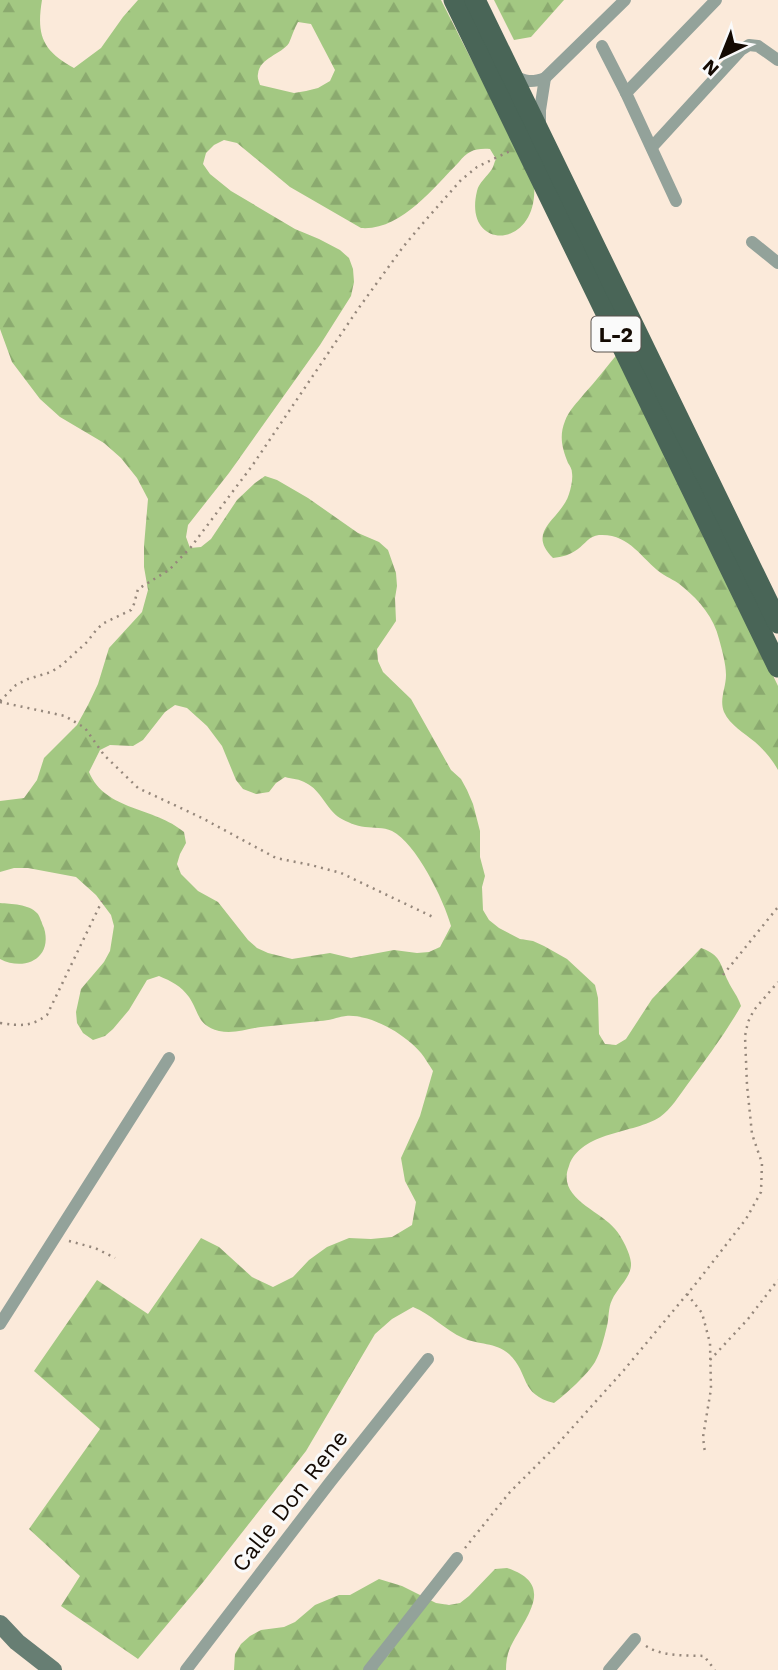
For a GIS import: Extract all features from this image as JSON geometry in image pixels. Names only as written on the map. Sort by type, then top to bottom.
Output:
[{"type":"main road","name":"L-2","points":[[454,0],[532,139],[778,623]]},
{"type":"main road","name":"L-2","points":[[475,0],[511,74],[532,139],[778,667]]},
{"type":"street","points":[[511,74],[525,82],[534,83],[545,78],[625,0]]},
{"type":"street","points":[[626,93],[717,0]]},
{"type":"street","points":[[652,147],[748,45],[758,46],[778,60]]},
{"type":"street","points":[[602,46],[676,201]]},
{"type":"street","points":[[532,139],[545,78]]},
{"type":"street","points":[[752,242],[778,263]]},
{"type":"street","points":[[0,1324],[169,1058]]},
{"type":"street","name":"Calle Don Rene","points":[[186,1670],[429,1359]]},
{"type":"street","points":[[369,1670],[457,1558]]},
{"type":"street","points":[[0,1624],[17,1642],[53,1670]]},
{"type":"street","points":[[609,1670],[635,1639]]},
{"type":"path","points":[[0,701],[16,685],[62,665],[104,623],[131,610],[138,589],[169,570],[191,547],[252,466],[403,247],[461,180],[477,167],[532,139]]},
{"type":"path","points":[[0,701],[65,716],[85,728],[104,755],[138,789],[202,818],[276,858],[341,873],[433,917]]},
{"type":"path","points":[[0,1023],[17,1026],[37,1023],[47,1015],[102,901]]},
{"type":"path","points":[[723,975],[778,907]]},
{"type":"path","points":[[457,1558],[510,1492],[611,1386],[746,1219],[761,1192],[762,1163],[752,1134],[745,1036],[754,1010],[778,982]]},
{"type":"path","points":[[55,1237],[95,1248],[115,1258]]},
{"type":"path","points":[[710,1360],[748,1319],[778,1280]]},
{"type":"path","points":[[687,1294],[702,1313],[710,1343],[711,1389],[703,1437],[705,1453]]},
{"type":"path","points":[[635,1639],[651,1649],[676,1656],[704,1656],[715,1670]]},
{"type":"green space","points":[[0,0],[42,0],[40,23],[44,41],[55,55],[74,68],[101,48],[138,0],[441,0],[534,183],[533,205],[526,222],[515,231],[502,235],[490,233],[480,225],[475,211],[477,191],[496,159],[490,149],[472,151],[466,155],[415,206],[390,223],[361,228],[290,187],[237,143],[224,140],[214,145],[206,153],[203,164],[210,174],[231,191],[295,229],[340,250],[349,258],[354,282],[351,296],[320,345],[229,473],[188,525],[186,537],[190,548],[201,547],[211,539],[237,500],[265,476],[308,498],[358,533],[379,542],[388,550],[396,573],[397,586],[396,621],[377,649],[378,661],[383,672],[411,699],[451,770],[461,779],[473,804],[480,831],[480,857],[485,876],[482,887],[483,910],[489,920],[520,939],[533,941],[567,959],[595,985],[599,1034],[605,1044],[616,1045],[626,1039],[652,999],[701,948],[713,954],[719,961],[741,1006],[708,1056],[664,1114],[649,1123],[609,1135],[585,1146],[575,1155],[569,1166],[567,1177],[574,1195],[615,1229],[625,1245],[631,1263],[629,1273],[611,1303],[599,1353],[582,1378],[554,1403],[530,1389],[516,1361],[504,1350],[463,1338],[413,1307],[392,1319],[375,1334],[306,1451],[204,1581],[138,1659],[61,1606],[80,1576],[29,1529],[100,1429],[34,1371],[97,1280],[148,1314],[201,1238],[219,1247],[252,1277],[273,1287],[293,1277],[309,1260],[327,1247],[349,1238],[392,1237],[412,1225],[416,1202],[405,1181],[401,1158],[420,1116],[433,1071],[421,1053],[406,1039],[387,1027],[356,1016],[235,1032],[212,1029],[200,1018],[183,990],[159,976],[147,980],[129,1010],[105,1036],[93,1040],[83,1033],[77,1023],[76,1012],[81,989],[110,951],[114,926],[111,915],[96,895],[76,877],[28,868],[0,872],[0,801],[24,798],[37,780],[44,758],[77,725],[98,684],[109,648],[142,612],[148,590],[144,546],[148,499],[137,478],[121,458],[104,443],[60,417],[40,399],[12,362],[0,329]],"holes":[[[298,22],[311,24],[335,70],[330,81],[318,88],[294,93],[260,85],[260,68],[289,43]],[[175,705],[187,708],[207,726],[222,746],[236,780],[243,789],[256,794],[269,792],[285,777],[301,781],[316,790],[340,818],[358,826],[389,830],[401,837],[428,873],[451,926],[440,947],[417,953],[394,950],[351,958],[330,953],[292,959],[268,953],[248,940],[218,902],[198,891],[181,874],[177,864],[186,843],[184,832],[159,818],[118,802],[96,785],[89,772],[100,750],[110,745],[133,746],[143,740],[165,712]]]},
{"type":"green space","points":[[494,0],[564,0],[531,37],[514,40]]},
{"type":"green space","points":[[619,352],[778,686],[778,770],[765,751],[734,725],[724,712],[722,703],[726,671],[717,631],[701,604],[689,592],[619,538],[599,535],[572,553],[556,558],[545,548],[544,532],[565,503],[572,484],[572,470],[562,442],[565,421],[573,407]]},
{"type":"green space","points":[[0,903],[25,906],[38,914],[46,938],[41,954],[35,960],[19,964],[0,959]]},
{"type":"green space","points":[[507,1568],[531,1583],[534,1593],[529,1614],[509,1651],[506,1670],[234,1670],[235,1654],[250,1636],[261,1630],[284,1627],[295,1622],[315,1605],[339,1595],[350,1595],[379,1579],[402,1586],[436,1603],[449,1605],[460,1603],[469,1596],[495,1569]]}]
